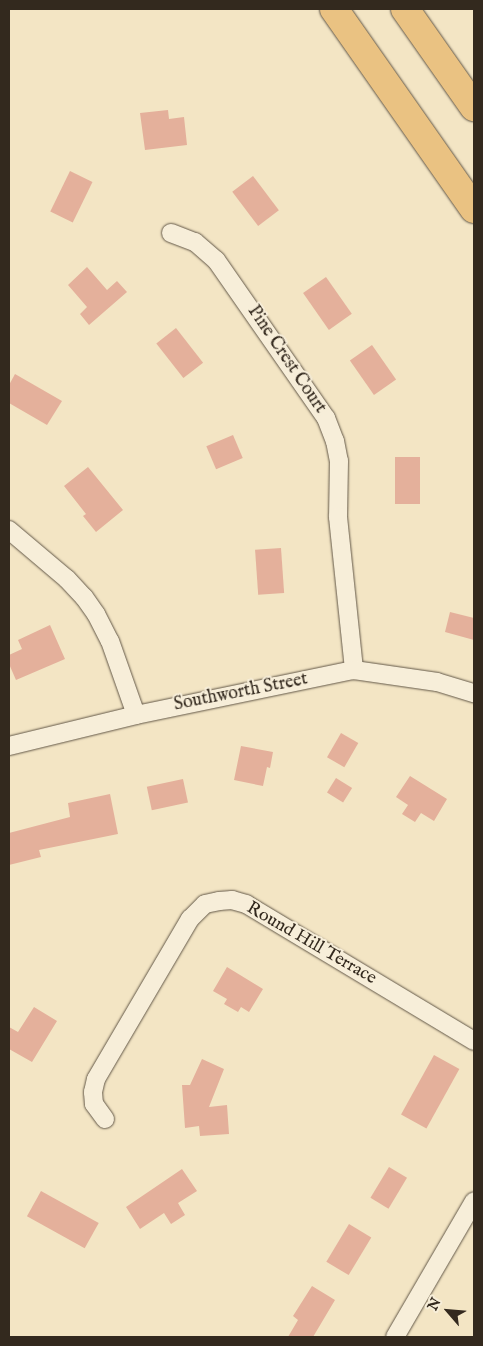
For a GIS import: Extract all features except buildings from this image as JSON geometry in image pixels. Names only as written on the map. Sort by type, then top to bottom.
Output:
[{"type":"highway","points":[[334,9],[474,210]]},
{"type":"highway","points":[[406,9],[474,107]]},
{"type":"street","name":"Pine Crest Court","points":[[171,233],[196,242],[216,260],[326,418],[335,441],[339,461],[338,517],[354,670]]},
{"type":"street","points":[[9,530],[67,579],[92,608],[107,634],[136,714]]},
{"type":"street","name":"Southworth Street","points":[[9,746],[136,714],[354,670],[437,682],[474,693]]},
{"type":"street","name":"Round Hill Terrace","points":[[105,1119],[94,1104],[93,1092],[96,1078],[190,919],[204,904],[219,900],[232,900],[246,904],[474,1041]]},
{"type":"street","points":[[395,1337],[474,1202]]}]
